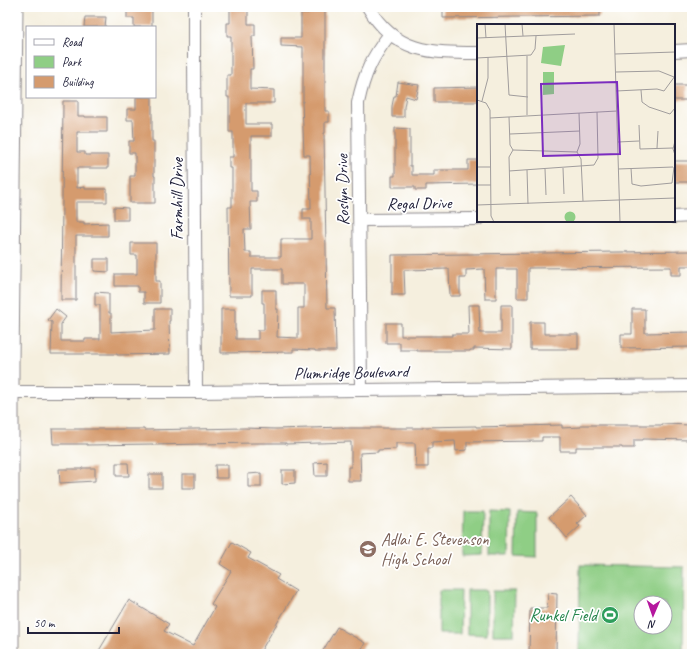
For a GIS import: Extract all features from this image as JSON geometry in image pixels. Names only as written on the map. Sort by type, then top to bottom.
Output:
[{"type":"street","points":[[11,654],[9,581],[11,109],[15,7]]},
{"type":"street","name":"Farmhill Drive","points":[[194,7],[196,392]]},
{"type":"street","points":[[368,7],[376,20],[390,34],[402,42],[432,52],[477,53]]},
{"type":"street","name":"Roslyn Drive","points":[[361,389],[358,103],[368,68],[374,55],[390,34]]},
{"type":"street","points":[[675,51],[692,50]]},
{"type":"street","points":[[675,217],[692,216]]},
{"type":"street","name":"Regal Drive","points":[[360,220],[477,219]]},
{"type":"street","name":"Plumridge Boulevard","points":[[11,392],[196,392],[692,386]]},
{"type":"green space","points":[[463,511],[483,511],[482,555],[462,556]]},
{"type":"green space","points":[[489,511],[510,512],[509,556],[489,556]]},
{"type":"green space","points":[[517,512],[537,513],[537,557],[516,556]]},
{"type":"green space","name":"Runkel Field","points":[[580,565],[684,567],[683,654],[579,654]]},
{"type":"green space","points":[[439,590],[461,590],[460,634],[439,634]]},
{"type":"green space","points":[[467,590],[487,590],[487,635],[467,634]]},
{"type":"green space","points":[[493,591],[515,591],[514,635],[493,635]]},
{"type":"building","points":[[127,7],[152,7],[152,26],[134,26],[134,18],[127,18]]},
{"type":"building","points":[[248,7],[248,24],[255,24],[255,36],[252,36],[253,69],[250,69],[250,89],[274,90],[274,103],[246,103],[246,124],[272,124],[272,136],[251,136],[251,191],[257,191],[257,202],[250,202],[251,229],[244,229],[245,252],[251,252],[251,257],[281,257],[281,239],[311,239],[311,219],[303,219],[303,209],[311,209],[310,155],[304,155],[302,102],[303,47],[281,46],[281,38],[301,38],[301,13],[309,13],[309,7],[325,7],[325,111],[329,111],[329,122],[325,122],[324,133],[327,308],[335,308],[336,351],[293,349],[293,352],[221,353],[221,309],[235,309],[236,339],[258,339],[258,330],[264,330],[264,303],[262,303],[262,290],[276,290],[276,309],[278,309],[277,337],[298,338],[298,308],[304,308],[304,284],[282,284],[282,269],[252,269],[252,296],[229,296],[228,207],[232,207],[232,168],[229,168],[229,157],[233,157],[233,132],[229,132],[229,97],[227,97],[227,75],[231,75],[231,36],[227,36],[227,23],[230,23],[230,8]]},
{"type":"building","points":[[443,7],[600,7],[600,16],[443,18]]},
{"type":"building","points":[[85,17],[106,17],[105,26],[84,26]]},
{"type":"building","points":[[398,82],[419,85],[416,99],[406,96],[404,117],[392,117],[392,106],[394,96],[396,96]]},
{"type":"building","points":[[675,85],[687,85],[688,100],[675,100]]},
{"type":"building","points":[[477,87],[477,102],[434,102],[434,88]]},
{"type":"building","points":[[136,98],[152,98],[152,141],[154,141],[155,203],[130,203],[130,176],[135,176],[135,153],[129,153],[129,141],[134,141],[133,120],[127,120],[127,109],[136,109]]},
{"type":"building","points":[[63,101],[78,101],[78,116],[107,117],[107,132],[77,132],[77,152],[85,152],[85,155],[108,155],[108,168],[77,168],[77,188],[85,187],[85,189],[107,189],[107,202],[76,202],[76,222],[84,222],[84,224],[108,223],[108,236],[76,236],[76,300],[61,300]]},
{"type":"building","points":[[395,128],[410,129],[410,166],[412,166],[412,175],[434,175],[434,170],[468,170],[468,160],[477,160],[477,184],[426,185],[426,190],[415,190],[415,187],[392,187],[392,176],[395,176]]},
{"type":"building","points":[[675,161],[692,161],[692,182],[675,182]]},
{"type":"building","points":[[114,207],[128,208],[128,220],[114,220]]},
{"type":"building","points":[[131,243],[156,243],[156,281],[160,281],[160,303],[144,303],[144,292],[138,292],[138,286],[115,286],[115,274],[137,274],[137,255],[131,255]]},
{"type":"building","points":[[692,251],[692,266],[681,266],[681,275],[671,275],[671,267],[528,268],[528,298],[517,298],[517,269],[496,269],[496,299],[485,299],[484,269],[466,270],[466,278],[460,278],[460,296],[450,296],[449,269],[404,270],[405,295],[392,295],[392,255]]},
{"type":"building","points":[[94,259],[109,259],[109,272],[94,271]]},
{"type":"building","points":[[95,292],[109,293],[111,332],[155,330],[155,309],[170,309],[170,354],[51,354],[52,322],[48,320],[56,309],[66,317],[61,324],[61,341],[85,341],[85,339],[100,339],[100,305],[95,305]]},
{"type":"building","points":[[468,305],[479,305],[480,333],[501,333],[501,305],[512,305],[512,349],[474,348],[474,350],[470,351],[417,351],[400,350],[400,343],[386,343],[386,323],[401,323],[401,336],[452,336],[452,334],[469,334]]},
{"type":"building","points":[[632,309],[645,309],[645,333],[692,332],[692,347],[621,348],[621,334],[632,334]]},
{"type":"building","points":[[530,322],[544,322],[544,334],[578,334],[578,349],[530,349]]},
{"type":"building","points":[[562,425],[562,428],[581,427],[581,425],[692,425],[692,440],[643,439],[634,440],[634,448],[576,447],[576,451],[560,451],[560,437],[542,437],[542,441],[467,442],[467,450],[456,451],[455,441],[432,442],[432,448],[428,448],[428,467],[416,467],[415,443],[396,443],[396,449],[360,453],[361,481],[348,481],[348,467],[351,467],[351,442],[153,445],[53,444],[52,429],[144,430],[343,427],[423,428]]},
{"type":"building","points":[[327,462],[327,476],[315,476],[314,463]]},
{"type":"building","points":[[116,463],[128,463],[129,476],[116,476]]},
{"type":"building","points":[[215,465],[228,465],[228,478],[216,478]]},
{"type":"building","points":[[95,468],[95,481],[60,483],[59,469]]},
{"type":"building","points":[[282,470],[295,470],[295,483],[282,484]]},
{"type":"building","points":[[261,473],[261,487],[248,487],[248,474]]},
{"type":"building","points":[[149,474],[162,474],[162,488],[149,488]]},
{"type":"building","points":[[182,474],[195,474],[195,488],[182,488]]},
{"type":"building","points":[[571,497],[587,515],[577,524],[580,526],[567,538],[549,517]]},
{"type":"building","points":[[232,542],[251,553],[248,558],[279,575],[276,579],[296,591],[259,654],[97,654],[129,600],[169,624],[164,631],[193,646],[215,607],[211,604],[231,571],[220,564]]},
{"type":"building","points":[[548,593],[557,594],[556,654],[529,654],[530,608],[547,608]]},
{"type":"building","points":[[337,627],[365,643],[359,654],[321,654]]},
{"type":"place","name":"Adlai E. Stevenson High School","points":[[368,549]]},
{"type":"place","name":"Runkel Field","points":[[610,615]]}]
